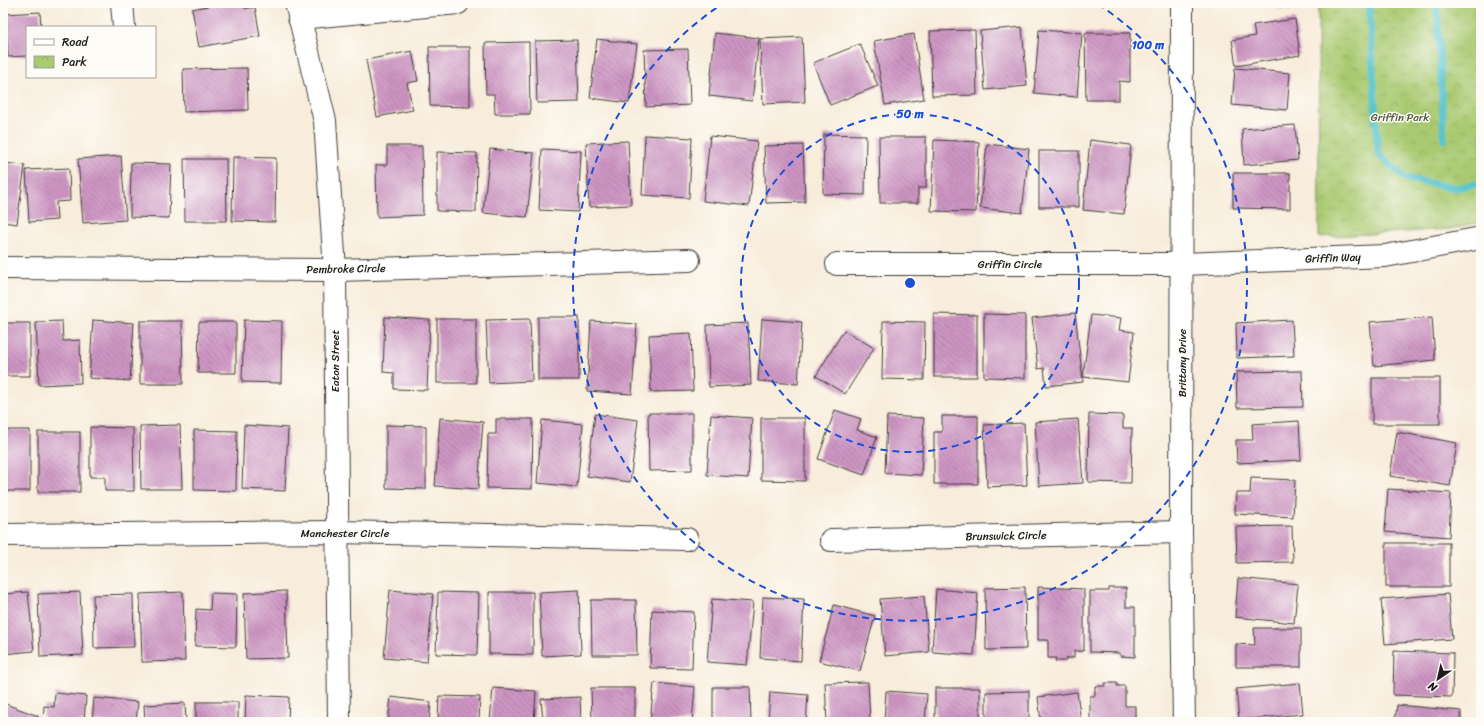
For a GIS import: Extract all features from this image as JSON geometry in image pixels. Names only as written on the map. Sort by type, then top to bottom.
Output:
[{"type":"street","points":[[122,3],[124,26]]},
{"type":"street","points":[[298,10],[458,3]]},
{"type":"street","name":"Brittany Drive","points":[[1182,3],[1183,264],[1181,532],[1184,722]]},
{"type":"street","name":"Eaton Street","points":[[298,10],[325,122],[335,270],[336,532],[340,722]]},
{"type":"street","name":"Griffin Way","points":[[1183,264],[1385,256],[1481,238]]},
{"type":"street","name":"Pembroke Circle","points":[[3,268],[335,270],[689,260]]},
{"type":"street","name":"Griffin Circle","points":[[837,264],[1183,264]]},
{"type":"street","name":"Manchester Circle","points":[[3,535],[336,532],[687,539]]},
{"type":"street","name":"Brunswick Circle","points":[[831,540],[1181,532]]},
{"type":"green space","name":"Griffin Park","points":[[1318,3],[1481,3],[1481,222],[1452,229],[1319,237]]},
{"type":"building","points":[[223,3],[243,3],[245,9],[255,7],[260,36],[199,47],[192,9]]},
{"type":"building","points":[[1243,3],[1291,3],[1290,8]]},
{"type":"building","points":[[40,12],[41,26],[26,26],[26,56],[8,57],[5,14]]},
{"type":"building","points":[[1295,19],[1300,55],[1236,66],[1232,40],[1255,36],[1253,25]]},
{"type":"building","points":[[1022,27],[1027,86],[985,90],[980,31]]},
{"type":"building","points":[[975,30],[977,95],[932,96],[930,31]]},
{"type":"building","points":[[1039,30],[1082,33],[1077,97],[1034,93]]},
{"type":"building","points":[[715,33],[759,38],[752,101],[709,96]]},
{"type":"building","points":[[1085,33],[1130,33],[1130,82],[1119,81],[1119,100],[1086,100]]},
{"type":"building","points":[[914,34],[924,99],[885,105],[874,41]]},
{"type":"building","points":[[802,37],[805,102],[763,104],[760,39]]},
{"type":"building","points":[[597,39],[637,44],[629,103],[590,98]]},
{"type":"building","points":[[577,40],[579,102],[537,103],[535,41]]},
{"type":"building","points":[[529,42],[530,114],[495,114],[494,94],[486,94],[485,43]]},
{"type":"building","points":[[860,44],[878,86],[830,105],[813,63]]},
{"type":"building","points":[[429,47],[470,47],[470,107],[430,106]]},
{"type":"building","points":[[688,49],[690,105],[646,107],[644,50]]},
{"type":"building","points":[[412,51],[418,81],[407,83],[413,110],[377,117],[366,60]]},
{"type":"building","points":[[247,68],[248,110],[184,112],[183,69]]},
{"type":"building","points":[[1235,68],[1290,73],[1287,110],[1232,105]]},
{"type":"building","points":[[1295,125],[1298,160],[1244,165],[1242,129]]},
{"type":"building","points":[[824,134],[866,135],[865,195],[823,194]]},
{"type":"building","points":[[645,135],[692,138],[689,198],[642,195]]},
{"type":"building","points":[[710,136],[757,141],[749,206],[703,201]]},
{"type":"building","points":[[879,137],[926,137],[926,188],[918,188],[918,203],[880,203]]},
{"type":"building","points":[[934,140],[979,142],[976,212],[931,211]]},
{"type":"building","points":[[1090,140],[1131,145],[1124,214],[1083,210]]},
{"type":"building","points":[[628,141],[631,205],[589,207],[586,143]]},
{"type":"building","points":[[987,144],[1029,149],[1022,213],[980,208]]},
{"type":"building","points":[[803,145],[805,202],[766,203],[764,146]]},
{"type":"building","points":[[387,146],[422,146],[423,215],[377,217],[376,165],[387,165]]},
{"type":"building","points":[[490,149],[534,153],[527,217],[483,213]]},
{"type":"building","points":[[542,149],[581,151],[578,212],[539,210]]},
{"type":"building","points":[[1039,151],[1079,151],[1079,207],[1039,207]]},
{"type":"building","points":[[437,152],[477,153],[476,212],[437,211]]},
{"type":"building","points":[[121,156],[126,220],[83,223],[78,159]]},
{"type":"building","points":[[233,157],[276,158],[275,222],[232,221]]},
{"type":"building","points":[[184,159],[226,159],[227,221],[185,221]]},
{"type":"building","points":[[3,163],[25,165],[17,224],[3,222]]},
{"type":"building","points":[[131,163],[171,164],[169,218],[130,217]]},
{"type":"building","points":[[69,168],[70,201],[56,202],[57,220],[29,222],[26,170]]},
{"type":"building","points":[[1233,173],[1290,173],[1290,209],[1233,208]]},
{"type":"building","points":[[1075,313],[1083,382],[1046,386],[1044,368],[1038,369],[1032,318]]},
{"type":"building","points":[[934,314],[977,315],[977,377],[934,377]]},
{"type":"building","points":[[984,314],[1025,315],[1025,378],[984,377]]},
{"type":"building","points":[[1091,315],[1121,318],[1119,330],[1134,332],[1128,382],[1083,377]]},
{"type":"building","points":[[385,317],[430,320],[427,390],[394,389],[394,373],[383,372]]},
{"type":"building","points":[[538,317],[579,317],[579,380],[538,380]]},
{"type":"building","points":[[1432,317],[1435,360],[1374,366],[1370,322]]},
{"type":"building","points":[[437,319],[476,319],[476,383],[437,383]]},
{"type":"building","points":[[530,319],[532,381],[489,383],[486,320]]},
{"type":"building","points":[[762,319],[802,322],[798,384],[758,381]]},
{"type":"building","points":[[93,320],[134,323],[130,381],[89,378]]},
{"type":"building","points":[[244,320],[282,321],[281,383],[242,382]]},
{"type":"building","points":[[1292,320],[1294,356],[1237,358],[1236,323]]},
{"type":"building","points":[[62,321],[63,341],[80,340],[81,383],[39,385],[36,322]]},
{"type":"building","points":[[140,321],[182,321],[183,384],[140,384]]},
{"type":"building","points":[[591,321],[637,324],[632,394],[587,391]]},
{"type":"building","points":[[883,321],[925,322],[924,380],[882,379]]},
{"type":"building","points":[[199,322],[236,322],[236,373],[198,373]]},
{"type":"building","points":[[3,323],[30,323],[30,376],[3,376]]},
{"type":"building","points":[[748,323],[751,385],[709,387],[707,325]]},
{"type":"building","points":[[844,330],[874,348],[845,394],[816,376]]},
{"type":"building","points":[[691,333],[693,391],[651,392],[649,335]]},
{"type":"building","points":[[1302,371],[1303,407],[1237,408],[1236,372]]},
{"type":"building","points":[[1372,378],[1440,378],[1440,424],[1372,424]]},
{"type":"building","points":[[835,410],[861,419],[857,430],[877,437],[864,475],[818,459]]},
{"type":"building","points":[[648,413],[692,413],[692,470],[649,471]]},
{"type":"building","points":[[595,414],[638,420],[630,482],[587,476]]},
{"type":"building","points":[[1089,414],[1123,415],[1123,428],[1132,428],[1131,483],[1088,482]]},
{"type":"building","points":[[711,415],[752,418],[748,478],[707,475]]},
{"type":"building","points":[[887,416],[924,418],[921,475],[885,473]]},
{"type":"building","points":[[942,416],[978,416],[978,484],[934,484],[934,432],[942,432]]},
{"type":"building","points":[[440,418],[483,422],[478,489],[435,486]]},
{"type":"building","points":[[761,418],[805,418],[805,481],[761,480]]},
{"type":"building","points":[[496,419],[533,419],[532,489],[487,488],[488,434],[496,434]]},
{"type":"building","points":[[1078,419],[1083,483],[1039,486],[1035,422]]},
{"type":"building","points":[[542,420],[583,424],[577,487],[537,483]]},
{"type":"building","points":[[1299,421],[1301,460],[1237,463],[1236,440],[1253,440],[1252,424]]},
{"type":"building","points":[[1024,423],[1027,485],[987,487],[984,425]]},
{"type":"building","points":[[180,425],[182,489],[141,489],[140,426]]},
{"type":"building","points":[[244,425],[288,428],[285,491],[242,489]]},
{"type":"building","points":[[386,425],[426,426],[426,489],[386,488]]},
{"type":"building","points":[[90,427],[133,428],[134,491],[105,491],[105,477],[90,477]]},
{"type":"building","points":[[3,430],[30,430],[30,491],[4,491]]},
{"type":"building","points":[[194,430],[237,431],[236,491],[194,490]]},
{"type":"building","points":[[38,432],[80,432],[80,492],[38,492]]},
{"type":"building","points":[[1397,432],[1457,443],[1450,486],[1390,476]]},
{"type":"building","points":[[1251,478],[1295,480],[1293,517],[1235,514],[1236,493],[1250,493]]},
{"type":"building","points":[[1388,489],[1451,493],[1449,537],[1385,532]]},
{"type":"building","points":[[1292,526],[1293,562],[1237,563],[1236,527]]},
{"type":"building","points":[[1386,543],[1449,543],[1449,587],[1386,587]]},
{"type":"building","points":[[1238,578],[1298,584],[1294,623],[1235,617]]},
{"type":"building","points":[[1025,587],[1026,649],[986,650],[985,588]]},
{"type":"building","points":[[1038,587],[1084,589],[1084,651],[1074,651],[1074,658],[1066,658],[1066,661],[1055,661],[1056,658],[1048,658],[1048,640],[1038,640]]},
{"type":"building","points":[[1109,588],[1126,588],[1126,607],[1135,607],[1135,657],[1120,656],[1120,653],[1090,652],[1090,591],[1109,591]]},
{"type":"building","points":[[936,589],[978,593],[974,655],[932,652]]},
{"type":"building","points":[[390,590],[433,594],[427,662],[384,658]]},
{"type":"building","points":[[579,590],[581,654],[542,656],[539,592]]},
{"type":"building","points":[[286,591],[288,658],[246,659],[244,593]]},
{"type":"building","points":[[28,592],[34,651],[3,654],[3,594]]},
{"type":"building","points":[[80,592],[83,655],[40,657],[38,594]]},
{"type":"building","points":[[183,592],[185,661],[142,662],[140,594]]},
{"type":"building","points":[[438,592],[479,593],[477,655],[436,654]]},
{"type":"building","points":[[489,592],[533,592],[533,655],[489,654]]},
{"type":"building","points":[[211,593],[237,594],[236,647],[195,646],[196,609],[210,610]]},
{"type":"building","points":[[133,594],[134,647],[94,648],[93,595]]},
{"type":"building","points":[[1448,594],[1452,639],[1385,644],[1381,599]]},
{"type":"building","points":[[924,596],[929,652],[885,656],[880,599]]},
{"type":"building","points":[[763,597],[804,599],[801,661],[760,658]]},
{"type":"building","points":[[712,599],[753,602],[747,665],[707,662]]},
{"type":"building","points":[[591,600],[636,600],[637,655],[592,655]]},
{"type":"building","points":[[834,605],[875,616],[860,671],[819,661]]},
{"type":"building","points":[[652,610],[694,612],[692,669],[650,668]]},
{"type":"building","points":[[1254,628],[1301,628],[1301,667],[1236,667],[1236,644],[1255,645]]},
{"type":"building","points":[[1394,651],[1453,653],[1452,697],[1393,695]]},
{"type":"building","points":[[868,682],[870,722],[827,722],[825,683]]},
{"type":"building","points":[[654,683],[695,687],[692,722],[650,722]]},
{"type":"building","points":[[1105,683],[1117,683],[1117,686],[1125,686],[1125,706],[1135,706],[1135,722],[1090,722],[1090,696],[1095,696],[1095,686],[1105,686]]},
{"type":"building","points":[[1300,683],[1303,714],[1239,720],[1236,689]]},
{"type":"building","points":[[713,687],[750,687],[751,722],[713,722]]},
{"type":"building","points":[[493,688],[536,691],[534,722],[490,722]]},
{"type":"building","points":[[591,688],[635,688],[635,722],[592,722]]},
{"type":"building","points":[[935,688],[980,688],[980,722],[935,722]]},
{"type":"building","points":[[886,691],[927,694],[925,722],[884,722]]},
{"type":"building","points":[[1029,691],[1029,722],[986,722],[986,692]]},
{"type":"building","points":[[770,692],[808,695],[806,722],[768,722]]},
{"type":"building","points":[[1077,692],[1081,722],[1041,722],[1038,697]]},
{"type":"building","points":[[55,693],[86,696],[84,722],[43,722],[44,706],[54,707]]},
{"type":"building","points":[[246,695],[289,697],[288,722],[245,722]]},
{"type":"building","points":[[439,696],[480,697],[479,722],[438,722]]},
{"type":"building","points":[[391,697],[431,702],[429,722],[388,722]]},
{"type":"building","points":[[580,697],[581,722],[543,722],[541,699]]},
{"type":"building","points":[[94,698],[138,702],[136,722],[92,722]]},
{"type":"building","points":[[196,702],[238,702],[238,722],[196,722]]},
{"type":"building","points":[[3,703],[38,716],[36,722],[3,722]]},
{"type":"building","points":[[185,703],[186,722],[145,722],[144,705]]},
{"type":"building","points":[[1397,705],[1461,711],[1461,722],[1395,722]]},
{"type":"waterway","points":[[1369,3],[1378,154],[1405,178],[1455,188],[1481,183]]},
{"type":"waterway","points":[[1437,3],[1444,140]]}]
